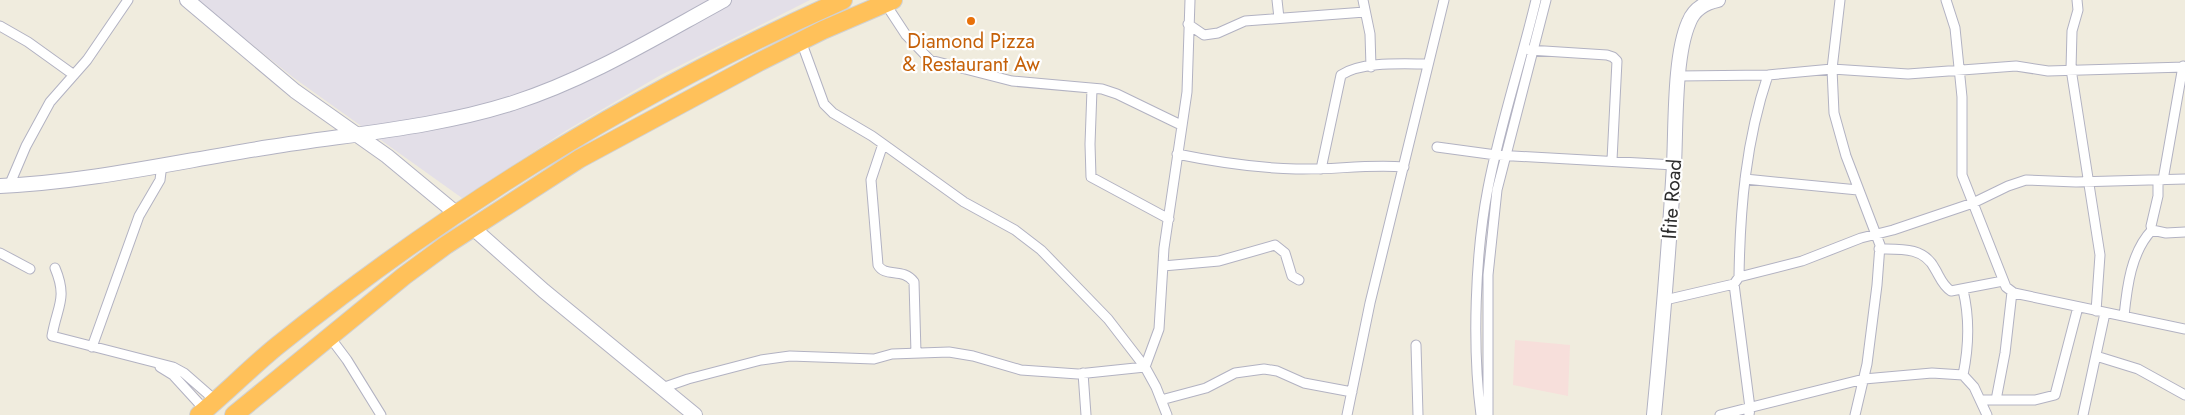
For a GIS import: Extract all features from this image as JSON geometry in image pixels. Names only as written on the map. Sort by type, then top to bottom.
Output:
[{"type":"highway","points":[[207,409],[276,347],[338,299],[457,214],[566,144],[649,96],[774,31],[843,0]]},
{"type":"highway","points":[[234,415],[404,276],[473,228],[580,159],[642,124],[801,42],[889,2]]},
{"type":"street","points":[[4,186],[50,102],[87,60],[128,0]]},
{"type":"street","points":[[188,0],[295,91],[412,175],[457,214]]},
{"type":"street","points":[[4,186],[63,182],[162,164],[452,118],[513,103],[583,75],[724,0]]},
{"type":"street","points":[[1145,367],[1159,329],[1163,266],[1187,92],[1190,0]]},
{"type":"street","points":[[1277,0],[1279,18]]},
{"type":"street","points":[[1363,0],[1370,34],[1371,67]]},
{"type":"street","points":[[1347,415],[1370,304],[1444,0]]},
{"type":"street","points":[[1529,50],[1536,0]]},
{"type":"street","points":[[1481,415],[1478,300],[1484,214],[1529,50],[1546,0]]},
{"type":"street","name":"Ifite Road","points":[[1654,415],[1665,300],[1679,76],[1684,35],[1689,20],[1697,9],[1708,2],[1718,0]]},
{"type":"street","points":[[1840,0],[1832,69],[1836,125],[1858,190],[1877,234],[1880,250],[1864,379],[1855,415]]},
{"type":"street","points":[[1946,0],[1954,28],[1963,121],[1960,166],[2003,280],[2012,292],[2078,308],[2185,329]]},
{"type":"street","points":[[2077,0],[2078,10],[2072,31],[2071,69],[2100,255],[2100,312],[2096,356],[2083,415]]},
{"type":"street","points":[[889,2],[906,35],[930,60],[1012,81],[1102,89],[1117,94],[1181,125]]},
{"type":"street","points":[[1188,24],[1204,35],[1218,33],[1245,22],[1365,12]]},
{"type":"street","points":[[0,26],[35,47],[74,76]]},
{"type":"street","points":[[801,42],[824,104],[833,113],[883,144],[964,202],[1015,230],[1041,250],[1108,319],[1145,367],[1167,415]]},
{"type":"street","points":[[1529,50],[1607,55],[1613,56],[1617,61],[1612,160]]},
{"type":"street","points":[[1321,169],[1341,75],[1348,70],[1371,67],[1428,64]]},
{"type":"street","points":[[1679,76],[1768,75],[1832,69],[1908,74],[2016,66],[2048,71],[2184,67],[2158,196],[2150,226],[2152,230]]},
{"type":"street","points":[[1750,411],[1737,280],[1745,179],[1757,112],[1768,75]]},
{"type":"street","points":[[1092,89],[1091,177],[1169,219]]},
{"type":"street","points":[[883,144],[871,180],[878,265],[884,272],[906,275],[914,282],[916,353]]},
{"type":"street","points":[[1437,147],[1500,155],[1674,165]]},
{"type":"street","points":[[1177,154],[1221,163],[1266,168],[1321,169],[1380,165],[1404,168]]},
{"type":"street","points":[[1488,415],[1488,275],[1500,155]]},
{"type":"street","points":[[92,347],[138,216],[160,180],[162,164]]},
{"type":"street","points":[[1745,179],[1858,190]]},
{"type":"street","points":[[1665,300],[1802,260],[1973,203],[2008,186],[2026,180],[2185,179]]},
{"type":"street","points":[[473,228],[544,291],[695,415]]},
{"type":"street","points":[[2152,230],[2166,233],[2185,232]]},
{"type":"street","points":[[2124,316],[2129,282],[2138,248],[2152,230]]},
{"type":"street","points":[[1163,266],[1218,261],[1275,245],[1285,253],[1292,276],[1295,280],[1299,280]]},
{"type":"street","points":[[1880,250],[1916,250],[1934,266],[1945,287],[1950,291],[1963,290],[2003,280]]},
{"type":"street","points":[[0,253],[30,269]]},
{"type":"street","points":[[52,336],[62,294],[55,268]]},
{"type":"street","points":[[1963,290],[1968,308],[1968,343],[1963,375]]},
{"type":"street","points":[[1996,400],[2005,353],[2012,292]]},
{"type":"street","points":[[1981,400],[2036,400],[2055,395],[2078,308]]},
{"type":"street","points":[[52,336],[173,367],[184,373],[207,409]]},
{"type":"street","points":[[52,336],[75,346],[164,368],[207,409]]},
{"type":"street","points":[[329,336],[347,360],[380,415]]},
{"type":"street","points":[[1416,345],[1418,415]]},
{"type":"street","points":[[662,388],[761,360],[790,356],[874,359],[892,354],[949,352],[973,356],[1021,370],[1083,373],[1145,367]]},
{"type":"street","points":[[2096,356],[2138,368],[2185,396]]},
{"type":"street","points":[[1161,400],[1206,388],[1235,373],[1264,369],[1277,371],[1304,383],[1352,392]]},
{"type":"street","points":[[1083,373],[1086,415]]},
{"type":"street","points":[[1720,415],[1750,411],[1864,379],[1932,373],[1963,375],[1974,387],[1987,415]]},
{"type":"shaded area","points":[[196,0],[810,0],[659,76],[567,130],[462,198],[294,78]]},
{"type":"shaded area","points":[[1515,340],[1570,345],[1568,396],[1513,385]]},
{"type":"place","name":"Diamond Pizza & Restaurant Aw","points":[[971,21]]}]
